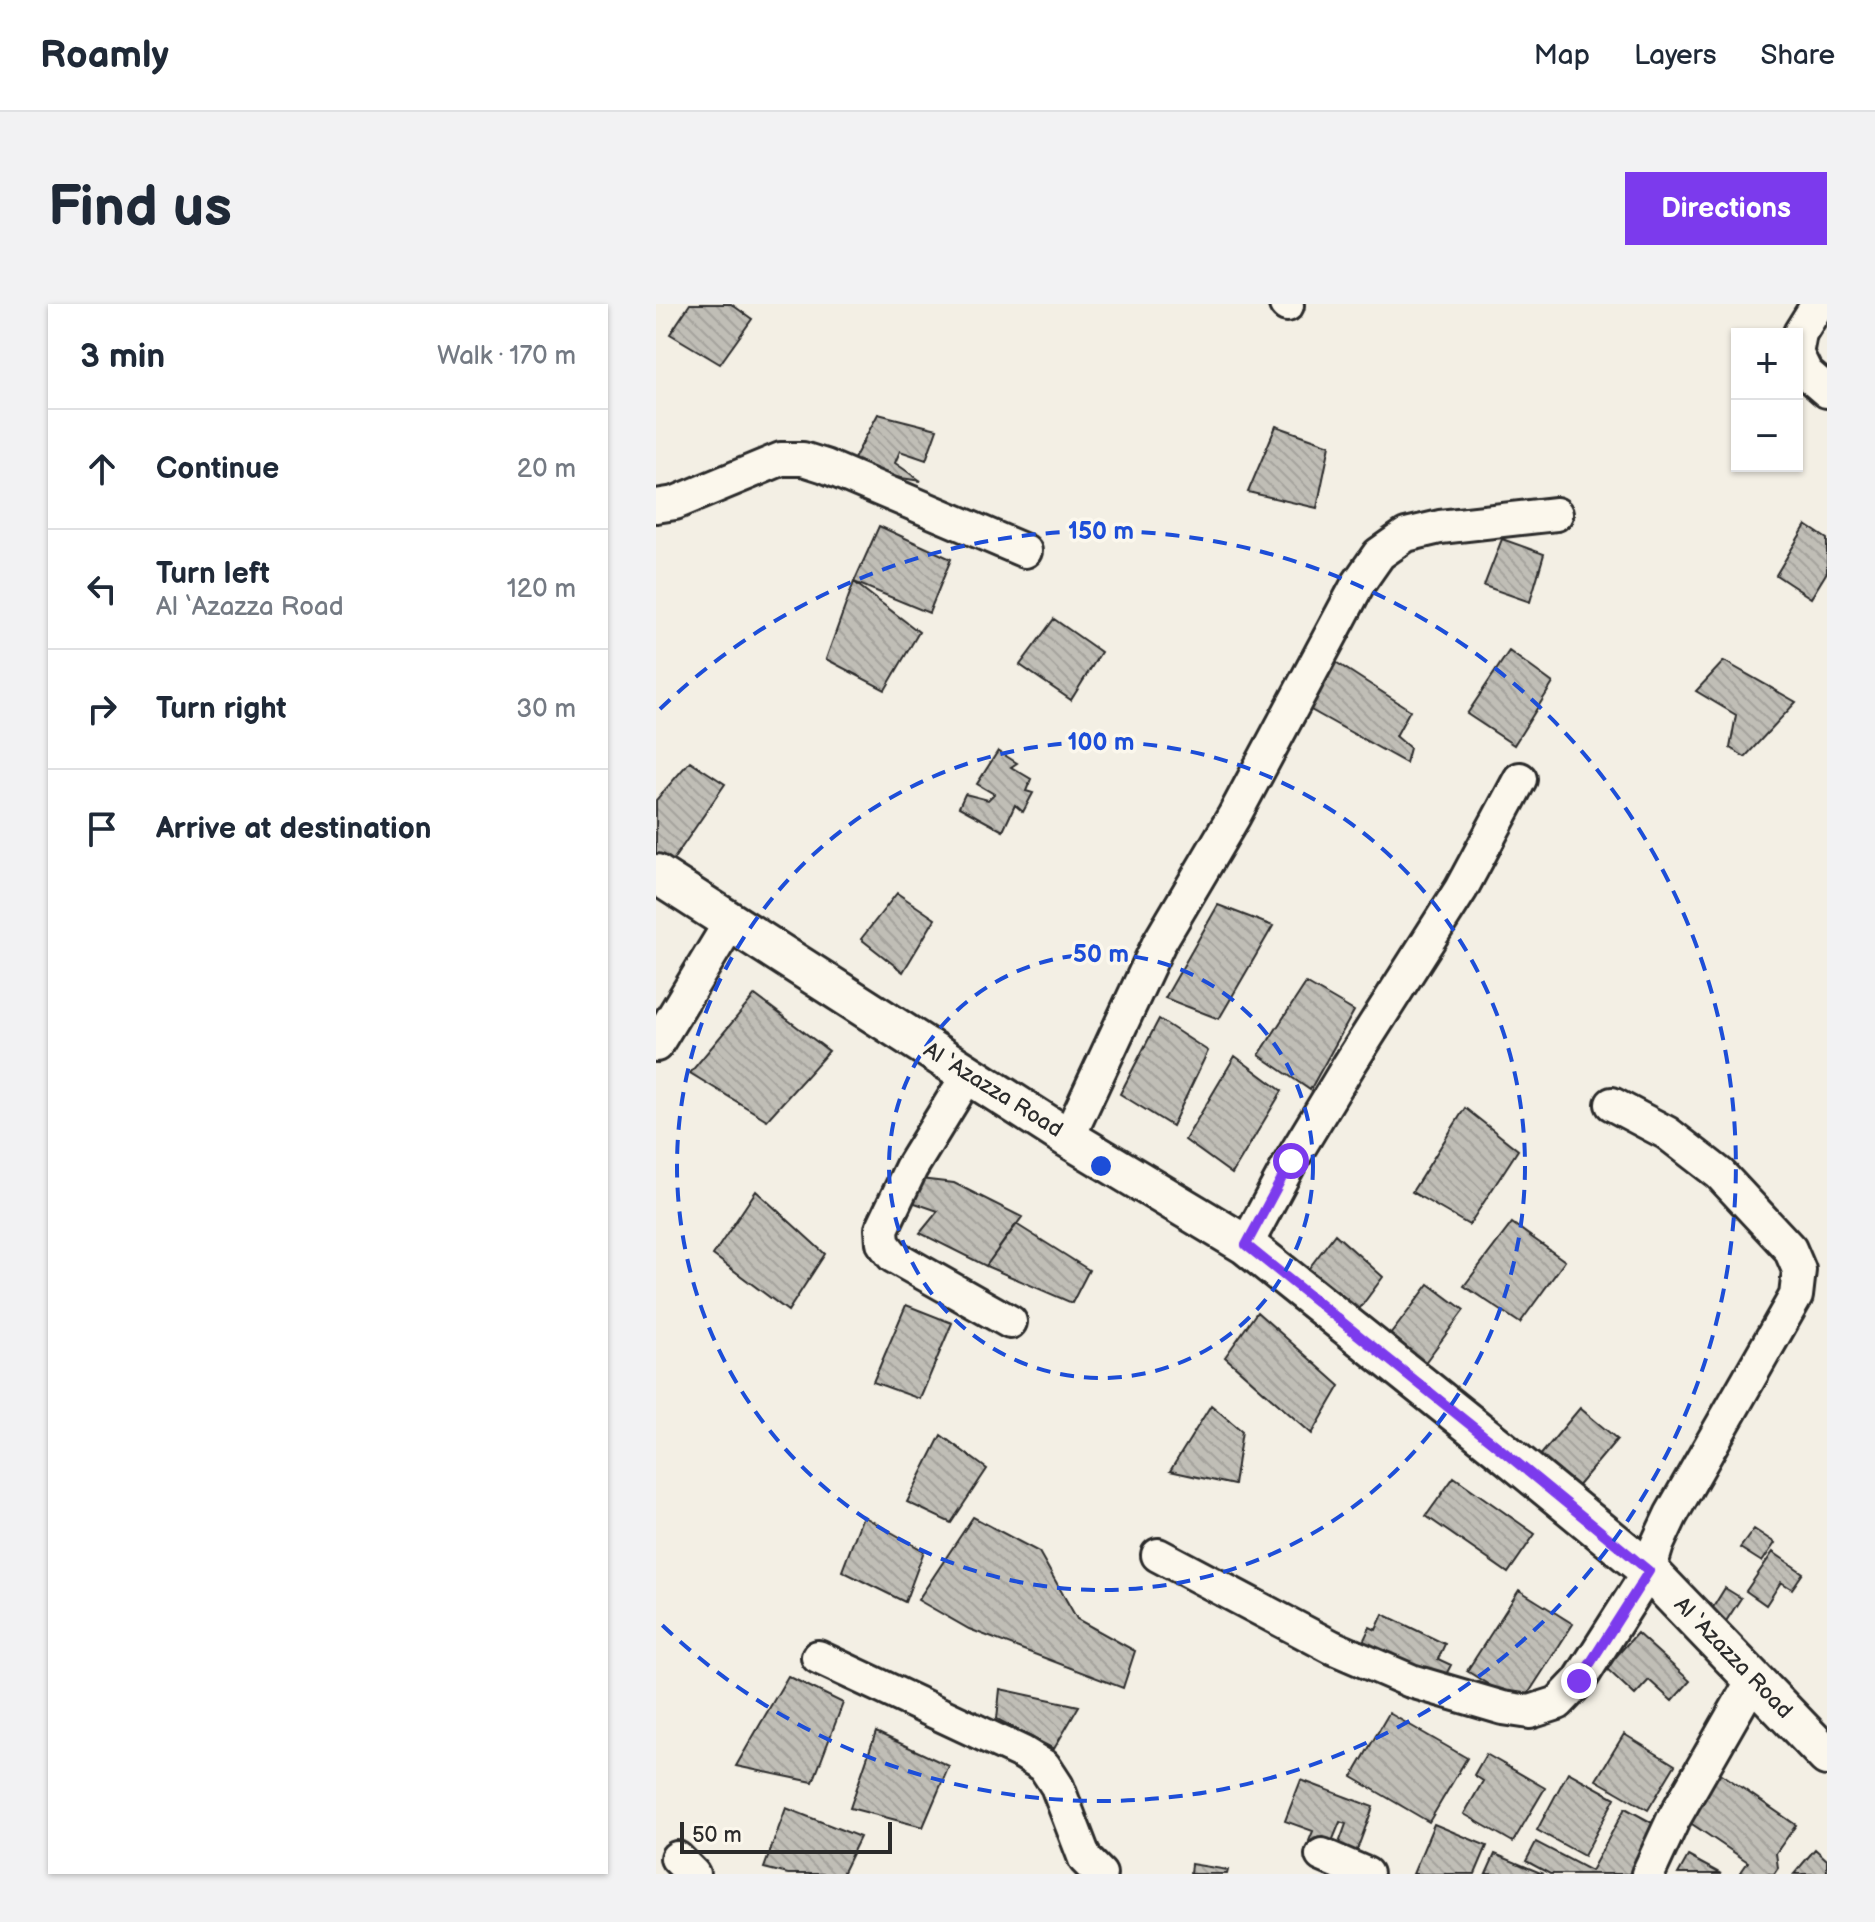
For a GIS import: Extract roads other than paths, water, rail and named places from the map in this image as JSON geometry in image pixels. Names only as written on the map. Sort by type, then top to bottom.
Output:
[{"type":"street","points":[[1803,328],[1818,304]]},
{"type":"street","points":[[1803,366],[1806,373],[1827,391]]},
{"type":"street","points":[[656,506],[675,503],[781,459],[803,459],[1025,551]]},
{"type":"street","points":[[1068,1138],[1159,943],[1234,816],[1358,584],[1379,554],[1406,535],[1440,527],[1556,514]]},
{"type":"street","points":[[1246,1245],[1291,1161],[1461,889],[1520,779]]},
{"type":"street","name":"Al ‘Azazza Road","points":[[656,874],[1068,1138],[1246,1245],[1649,1571],[1827,1756]]},
{"type":"street","points":[[656,1045],[730,923]]},
{"type":"street","points":[[968,1075],[911,1168],[882,1229],[883,1243],[893,1256],[1010,1322]]},
{"type":"street","points":[[1158,1555],[1332,1647],[1411,1681],[1503,1708],[1530,1712],[1558,1703],[1579,1681],[1649,1571],[1671,1515],[1796,1296],[1799,1270],[1790,1249],[1720,1174],[1667,1133],[1612,1104]]},
{"type":"street","points":[[818,1657],[1023,1753],[1044,1766],[1057,1786],[1085,1859],[1100,1874]]},
{"type":"street","points":[[1648,1874],[1673,1820],[1753,1680]]},
{"type":"street","points":[[1322,1855],[1366,1874]]}]
